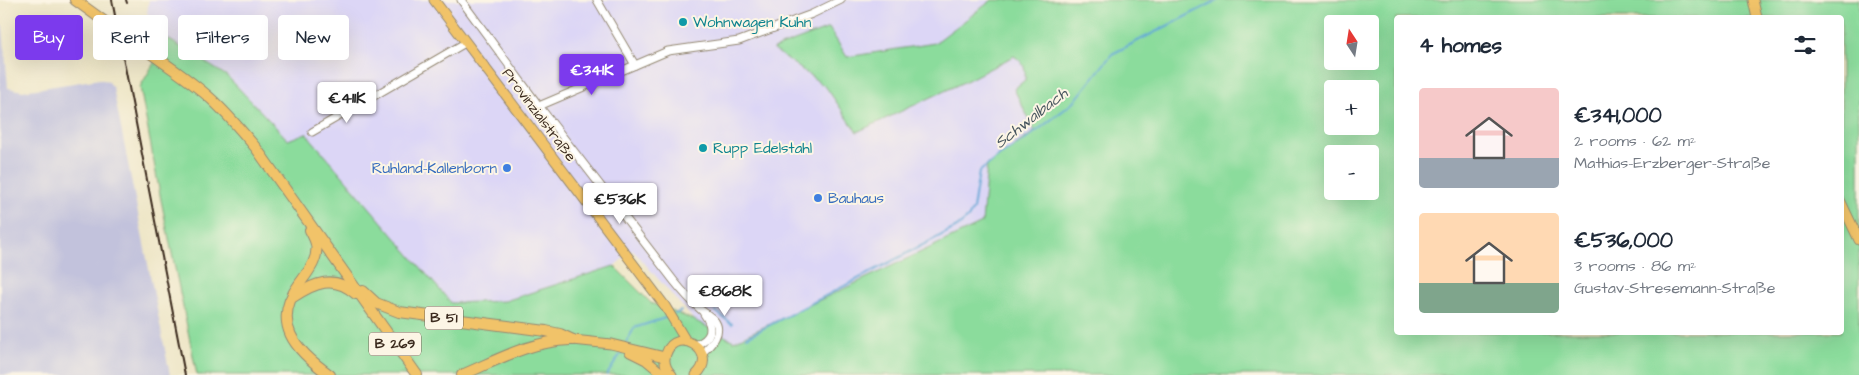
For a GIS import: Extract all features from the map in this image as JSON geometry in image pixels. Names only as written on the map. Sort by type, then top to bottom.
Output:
[{"type":"highway","points":[[75,0],[96,15]]},
{"type":"highway","name":"B 51","points":[[160,60],[208,97],[256,148],[292,196],[372,312]]},
{"type":"highway","name":"B 51","points":[[292,196],[316,244],[315,257],[311,268],[298,285],[288,306],[286,318],[290,333],[296,344],[330,375]]},
{"type":"highway","name":"B 51","points":[[335,258],[369,298],[384,307],[399,312],[546,331],[560,334],[573,340]]},
{"type":"highway","points":[[292,298],[314,284],[326,282],[340,284],[354,292],[372,312]]},
{"type":"highway","name":"B 269","points":[[372,312],[417,375]]},
{"type":"highway","name":"B 51","points":[[462,375],[538,344],[573,340]]},
{"type":"highway","points":[[479,375],[501,359]]},
{"type":"main road","name":"Provinzialstraße","points":[[434,0],[665,306],[686,341]]},
{"type":"main road","points":[[1752,0],[1756,15]]},
{"type":"main road","points":[[1844,208],[1859,240]]},
{"type":"main road","name":"Provinzialstraße","points":[[674,319],[677,333],[676,342]]},
{"type":"main road","name":"B 51","points":[[573,340],[615,345],[632,351],[665,357]]},
{"type":"main road","points":[[672,375],[667,369],[665,357],[671,346],[676,342],[686,341],[695,345],[702,353],[699,371],[708,375]]},
{"type":"main road","name":"B 51","points":[[632,351],[655,366],[664,375]]},
{"type":"street","points":[[461,0],[539,106],[674,281],[715,321],[718,330],[713,342],[702,353]]},
{"type":"street","points":[[597,0],[635,65]]},
{"type":"street","points":[[539,106],[668,51],[739,41],[812,14],[841,0]]},
{"type":"street","points":[[312,132],[466,43]]},
{"type":"street","points":[[695,345],[706,339],[710,331],[708,319],[703,311]]},
{"type":"shaded area","points":[[149,0],[992,0],[935,43],[847,57],[774,49],[826,87],[857,132],[966,81],[1014,56],[1022,61],[1026,70],[1025,80],[1014,89],[1035,131],[987,165],[982,223],[734,341],[694,320],[633,250],[614,266],[505,301],[451,303],[306,133],[289,141],[227,76],[201,60],[268,60],[268,15],[178,15],[178,45],[168,39],[168,15],[149,15],[147,13]]},
{"type":"shaded area","points":[[0,24],[3,27],[8,88],[23,91],[100,79],[109,82],[113,88],[170,375],[0,375]]},
{"type":"green space","points":[[992,0],[1859,0],[1859,375],[197,375],[140,87],[156,60],[168,60],[168,39],[178,45],[178,60],[201,60],[227,76],[288,140],[306,133],[451,303],[505,301],[614,266],[651,303],[694,320],[734,341],[982,223],[987,165],[1035,131],[1014,89],[1025,80],[1025,72],[1024,66],[1014,56],[966,81],[857,132],[826,87],[773,49],[829,28],[847,57],[935,43]]},
{"type":"waterway","name":"Schwalbach","points":[[747,337],[957,227],[968,218],[973,209],[979,172],[999,156],[1025,140],[1074,102],[1112,54],[1218,0]]},
{"type":"waterway","name":"Schwalbach","points":[[675,314],[681,311]]},
{"type":"waterway","points":[[715,311],[732,324]]},
{"type":"waterway","name":"Schwalbach","points":[[625,346],[634,328],[668,317]]},
{"type":"waterway","name":"Schwalbach","points":[[607,375],[623,350]]},
{"type":"railway","points":[[112,0],[185,375]]},
{"type":"place","name":"Wohnwagen Kuhn","points":[[683,22]]},
{"type":"place","name":"Rupp Edelstahl","points":[[703,148]]},
{"type":"place","name":"Ruhland-Kallenborn","points":[[507,168]]},
{"type":"place","name":"Bauhaus","points":[[818,198]]}]
